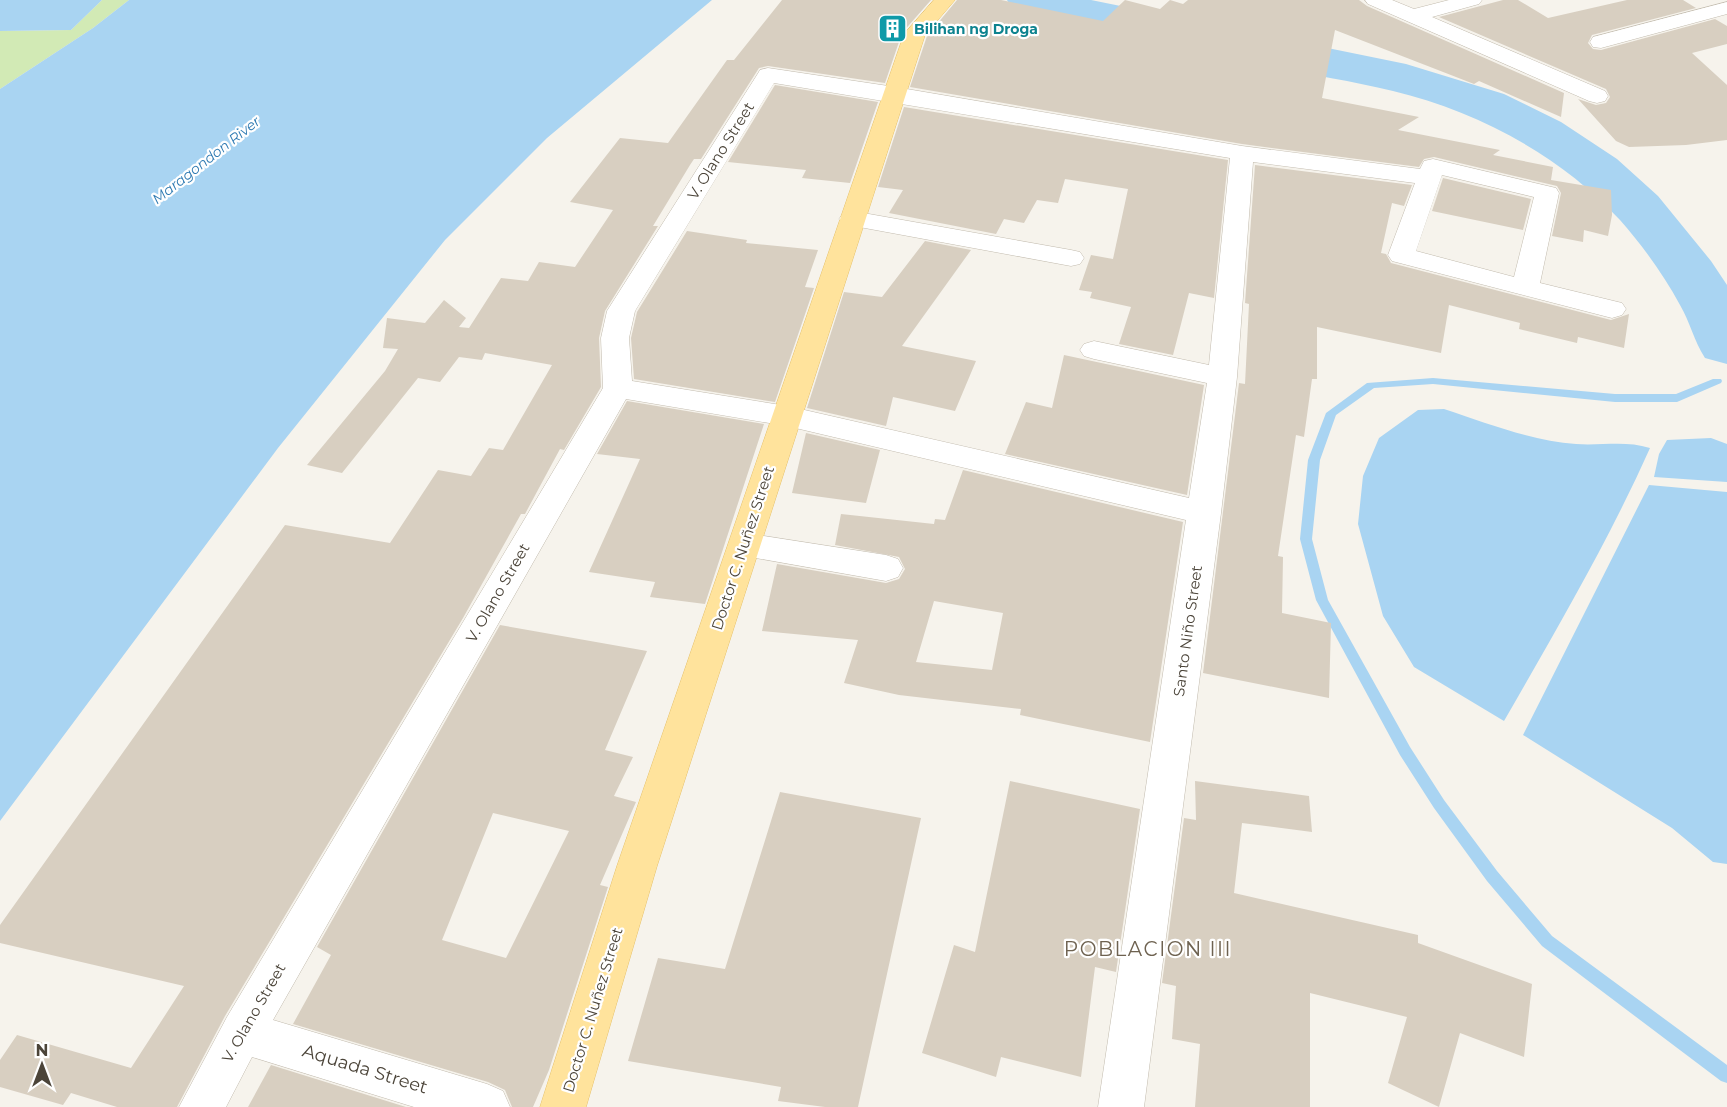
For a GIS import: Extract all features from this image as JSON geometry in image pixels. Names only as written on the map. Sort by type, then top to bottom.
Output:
[{"type":"main road","name":"Doctor C. Nuñez Street","points":[[563,1107],[637,866],[915,34],[945,0]]},
{"type":"street","points":[[1375,0],[1597,96]]},
{"type":"street","points":[[1413,16],[1472,0]]},
{"type":"street","points":[[1689,0],[1721,14]]},
{"type":"street","points":[[1601,42],[1721,14]]},
{"type":"street","name":"V. Olano Street","points":[[202,1107],[242,1032],[618,388],[615,338],[621,311],[768,75],[895,94]]},
{"type":"street","points":[[895,94],[1242,153],[1428,177]]},
{"type":"street","name":"Santo Niño Street","points":[[1120,1107],[1222,377],[1242,153]]},
{"type":"street","points":[[1525,288],[1547,193],[1433,166],[1401,255],[1525,288],[1612,309]]},
{"type":"street","points":[[852,219],[1071,258]]},
{"type":"street","points":[[1094,350],[1222,377]]},
{"type":"street","points":[[618,388],[787,416],[1204,513]]},
{"type":"street","points":[[744,545],[886,568]]},
{"type":"street","name":"Aquada Street","points":[[242,1032],[487,1107]]},
{"type":"green space","points":[[102,0],[129,0],[93,28],[0,89],[0,31],[71,30]]},
{"type":"water","points":[[0,0],[102,0],[71,30],[0,31]]},
{"type":"water","name":"Maragondon River","points":[[129,0],[712,0],[547,138],[445,240],[278,448],[0,821],[0,89],[93,28]]},
{"type":"water","points":[[1444,409],[1509,431],[1543,439],[1576,444],[1631,444],[1650,448],[1599,552],[1504,721],[1414,667],[1383,616],[1358,524],[1363,476],[1379,438],[1418,410]]},
{"type":"water","points":[[1711,438],[1727,444],[1727,482],[1654,477],[1659,454],[1667,440]]},
{"type":"water","points":[[1649,485],[1727,492],[1727,864],[1713,862],[1672,828],[1523,735]]},
{"type":"building","points":[[782,0],[931,0],[902,33],[885,83],[768,66],[759,68],[701,159],[694,159],[653,226],[658,226],[605,311],[599,338],[601,387],[564,450],[560,449],[525,514],[521,514],[463,618],[225,1016],[177,1107],[117,1107],[71,1093],[63,1105],[0,1087],[0,1060],[17,1035],[131,1068],[184,986],[0,943],[0,925],[285,525],[390,543],[438,470],[471,476],[489,448],[503,450],[552,365],[485,353],[482,360],[459,357],[440,382],[418,378],[342,473],[307,465],[385,371],[398,349],[383,348],[387,318],[425,323],[444,300],[466,318],[459,327],[469,328],[501,278],[528,281],[539,262],[575,267],[613,210],[570,202],[620,138],[668,143],[727,60],[734,60]]},
{"type":"building","points":[[957,0],[1001,0],[1103,21],[1125,0],[1160,9],[1170,0],[1183,4],[1188,0],[1359,0],[1367,6],[1564,93],[1561,117],[1479,81],[1474,84],[1335,30],[1322,98],[1419,117],[1398,130],[1500,150],[1493,155],[1553,167],[1551,180],[1611,190],[1612,215],[1608,236],[1584,230],[1583,242],[1552,236],[1561,193],[1557,186],[1434,157],[1424,159],[1419,167],[1242,144],[910,87],[927,36]]},
{"type":"building","points":[[1503,0],[1518,0],[1548,18],[1627,0],[1683,0],[1696,8],[1592,35],[1588,43],[1593,49],[1601,50],[1715,19],[1727,26],[1727,44],[1692,53],[1727,85],[1727,140],[1686,145],[1629,147],[1616,141],[1578,99],[1596,105],[1606,103],[1610,97],[1606,89],[1439,17]]},
{"type":"building","points":[[775,85],[878,102],[850,183],[802,178],[806,170],[728,162]]},
{"type":"building","points":[[904,107],[1228,160],[1214,298],[1189,293],[1173,355],[1119,344],[1131,307],[1090,298],[1092,292],[1079,290],[1091,255],[1113,259],[1128,189],[1065,179],[1058,203],[1037,200],[1024,223],[1004,219],[996,234],[889,213],[903,190],[878,187]]},
{"type":"building","points":[[1255,165],[1412,185],[1404,206],[1392,203],[1381,253],[1386,254],[1391,263],[1611,320],[1629,314],[1624,348],[1578,337],[1577,343],[1519,329],[1520,323],[1449,305],[1441,353],[1317,327],[1317,379],[1312,379],[1304,437],[1296,435],[1278,556],[1283,557],[1282,613],[1331,623],[1329,698],[1203,673],[1239,383],[1245,384],[1249,304],[1245,303]]},
{"type":"building","points":[[1443,178],[1531,199],[1523,230],[1432,211]]},
{"type":"building","points":[[687,231],[747,240],[746,243],[818,250],[805,287],[814,288],[775,402],[634,379],[631,338],[637,312]]},
{"type":"building","points":[[925,241],[971,250],[902,346],[976,361],[955,411],[893,397],[886,426],[807,408],[844,292],[882,297]]},
{"type":"building","points":[[1064,355],[1204,385],[1187,495],[1005,454],[1026,402],[1052,408]]},
{"type":"building","points":[[627,401],[764,424],[705,604],[650,597],[655,582],[589,572],[640,459],[597,454]]},
{"type":"building","points":[[806,433],[880,450],[866,503],[792,493]]},
{"type":"building","points":[[963,470],[1183,522],[1150,742],[1020,715],[1021,709],[899,695],[844,683],[858,640],[762,631],[777,564],[886,583],[899,579],[905,569],[899,557],[835,545],[841,514],[934,524],[935,519],[945,520]],"holes":[[[934,601],[1003,613],[992,670],[916,662]]]},
{"type":"building","points":[[500,625],[647,651],[605,750],[633,757],[614,796],[636,802],[600,885],[608,887],[549,1070],[533,1107],[512,1107],[505,1090],[488,1082],[293,1024],[331,955],[317,947]],"holes":[[[493,813],[569,831],[506,958],[442,940]]]},
{"type":"building","points":[[1010,781],[1140,809],[1116,972],[1095,967],[1081,1077],[1001,1057],[996,1077],[922,1053],[954,945],[975,952]]},
{"type":"building","points":[[1195,781],[1309,796],[1312,832],[1242,823],[1234,893],[1418,935],[1418,943],[1532,984],[1524,1057],[1460,1033],[1439,1107],[1388,1083],[1407,1017],[1310,993],[1310,1107],[1195,1107],[1200,1044],[1172,1039],[1176,986],[1162,983],[1184,818],[1196,820]]},
{"type":"building","points":[[780,792],[921,818],[858,1107],[825,1107],[778,1101],[781,1087],[628,1061],[658,958],[725,969]]},
{"type":"building","points":[[271,1065],[406,1107],[248,1107]]},
{"type":"waterway","points":[[1029,0],[1243,47],[1406,79],[1486,105],[1543,133],[1598,170],[1639,208],[1682,261],[1711,306],[1727,344]]},
{"type":"waterway","points":[[1717,381],[1677,398],[1615,398],[1433,381],[1371,385],[1331,413],[1314,460],[1306,539],[1322,600],[1405,751],[1439,804],[1492,876],[1547,941],[1727,1075]]},
{"type":"place","name":"Bilihan ng Droga","points":[[893,29]]},
{"type":"district","name":"POBLACION III","points":[[1148,949]]}]
